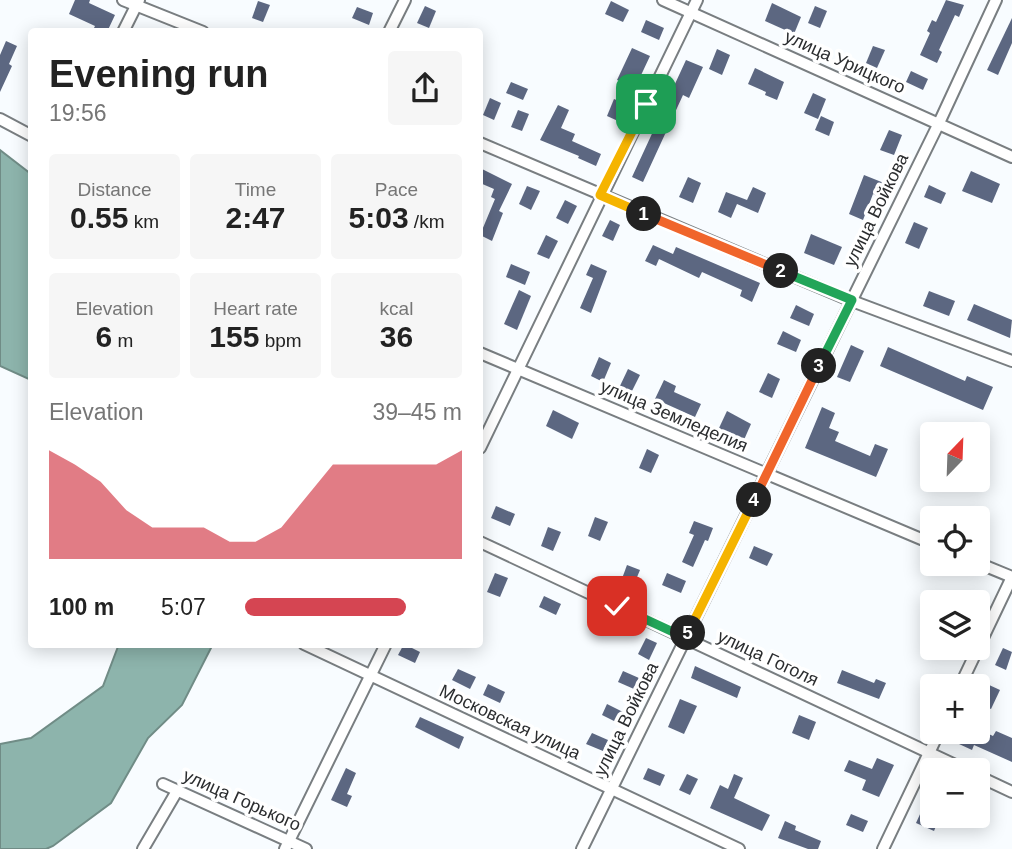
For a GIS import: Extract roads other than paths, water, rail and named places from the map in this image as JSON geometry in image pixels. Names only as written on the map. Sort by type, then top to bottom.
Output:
[{"type":"street","points":[[123,0],[137,3],[194,28]]},
{"type":"street","points":[[392,28],[405,0]]},
{"type":"street","name":"улица Урицкого","points":[[663,0],[1012,157]]},
{"type":"street","points":[[483,442],[600,195],[697,0]]},
{"type":"street","name":"улица Войкова","points":[[582,849],[939,123],[996,0]]},
{"type":"street","points":[[125,28],[137,3]]},
{"type":"street","points":[[0,119],[28,134]]},
{"type":"street","points":[[483,145],[852,300],[1012,361]]},
{"type":"street","name":"улица Земледелия","points":[[483,354],[920,538]]},
{"type":"street","name":"улица Гоголя","points":[[483,543],[940,758]]},
{"type":"street","points":[[966,674],[1012,577],[990,568]]},
{"type":"street","name":"Московская улица","points":[[312,648],[739,849]]},
{"type":"street","points":[[287,845],[384,648]]},
{"type":"street","points":[[883,849],[933,744]]},
{"type":"street","points":[[990,782],[1012,792]]},
{"type":"street","name":"улица Горького","points":[[163,784],[287,845],[306,849]]},
{"type":"street","points":[[143,849],[177,790]]}]
